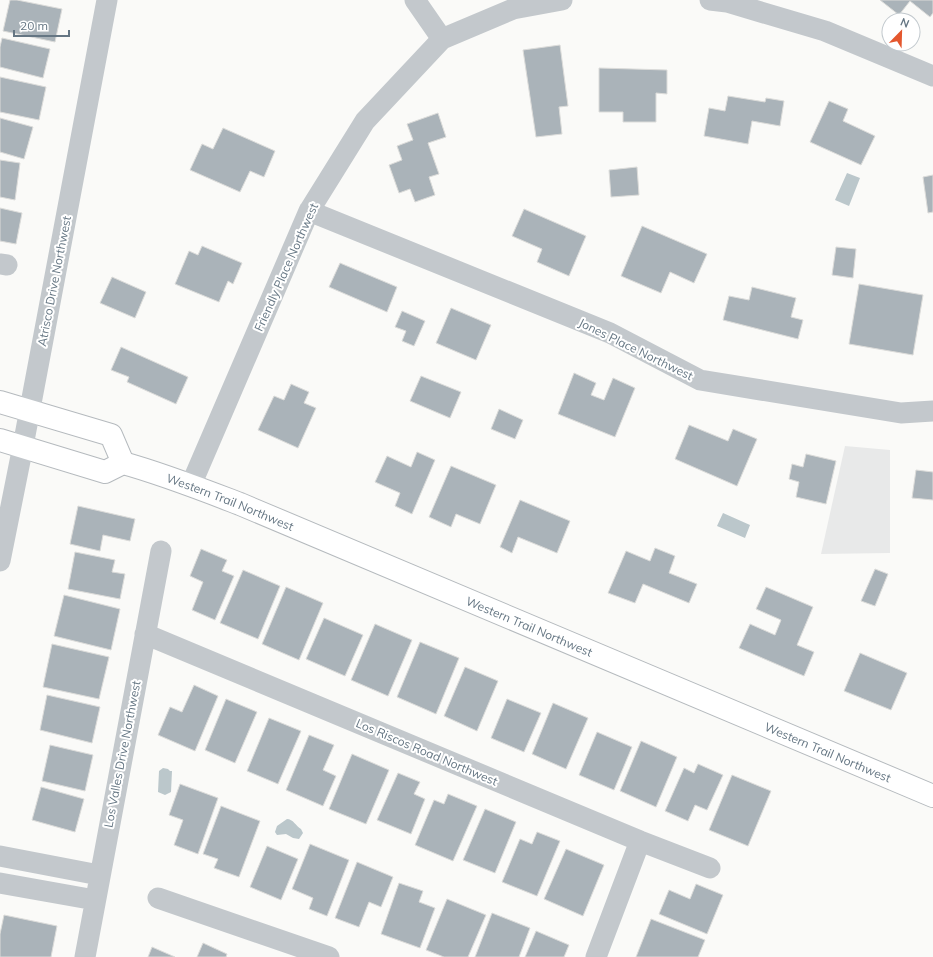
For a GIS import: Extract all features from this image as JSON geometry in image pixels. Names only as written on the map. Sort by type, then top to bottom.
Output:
[{"type":"main road","points":[[0,402],[111,435],[123,463],[105,472],[0,440]]},
{"type":"main road","name":"Western Trail Northwest","points":[[123,463],[159,473],[247,507],[933,796]]},
{"type":"street","name":"Atrisco Drive Northwest","points":[[0,561],[107,0]]},
{"type":"street","points":[[415,0],[442,39]]},
{"type":"street","name":"Friendly Place Northwest","points":[[191,485],[310,211],[365,121],[442,39],[513,10],[562,0]]},
{"type":"street","points":[[710,0],[727,2],[825,31],[933,76]]},
{"type":"street","name":"Jones Place Northwest","points":[[310,211],[610,333],[700,380],[902,413],[933,410]]},
{"type":"street","name":"Los Valles Drive Northwest","points":[[85,957],[99,875],[161,551]]},
{"type":"street","name":"Los Riscos Road Northwest","points":[[145,634],[640,841],[710,868]]},
{"type":"street","points":[[596,957],[640,841]]},
{"type":"street","points":[[0,856],[99,875]]},
{"type":"street","points":[[0,883],[95,900]]},
{"type":"street","points":[[158,898],[329,957]]},
{"type":"shaded area","points":[[847,173],[860,178],[849,206],[835,200]]},
{"type":"shaded area","points":[[845,446],[890,450],[890,553],[821,554]]},
{"type":"shaded area","points":[[723,513],[750,525],[745,538],[717,526]]},
{"type":"shaded area","points":[[163,768],[172,771],[171,792],[165,795],[158,792],[159,771]]},
{"type":"shaded area","points":[[287,819],[293,821],[301,829],[303,833],[299,839],[293,838],[286,834],[277,835],[275,832],[277,826]]},
{"type":"building","points":[[10,0],[62,9],[55,42],[3,31]]},
{"type":"building","points":[[880,0],[933,0],[933,13],[930,17],[910,1],[901,12],[895,12]]},
{"type":"building","points":[[2,38],[50,49],[43,78],[0,67],[0,47]]},
{"type":"building","points":[[560,45],[568,106],[559,107],[562,134],[536,137],[523,50]]},
{"type":"building","points":[[599,68],[667,70],[667,94],[656,93],[656,122],[623,122],[623,112],[599,112]]},
{"type":"building","points":[[0,77],[46,87],[39,120],[0,112]]},
{"type":"building","points":[[728,96],[765,102],[766,98],[784,101],[780,126],[752,121],[748,144],[704,136],[709,108],[725,111]]},
{"type":"building","points":[[829,101],[848,109],[843,121],[875,136],[861,165],[810,142]]},
{"type":"building","points":[[438,113],[446,137],[428,143],[439,174],[429,177],[435,195],[415,202],[410,189],[399,193],[389,165],[402,160],[397,146],[413,140],[407,124]]},
{"type":"building","points":[[0,118],[33,127],[24,159],[0,152]]},
{"type":"building","points":[[223,128],[275,151],[264,177],[250,171],[240,192],[190,170],[202,144],[213,149]]},
{"type":"building","points":[[0,160],[20,163],[15,200],[0,197]]},
{"type":"building","points":[[637,167],[639,195],[611,197],[609,170]]},
{"type":"building","points":[[933,175],[933,212],[928,213],[923,177]]},
{"type":"building","points":[[0,208],[22,213],[16,244],[0,241]]},
{"type":"building","points":[[524,209],[586,236],[569,276],[537,262],[542,249],[512,236]]},
{"type":"building","points":[[642,226],[707,254],[694,283],[670,272],[661,293],[621,276]]},
{"type":"building","points":[[202,246],[242,263],[233,284],[228,281],[219,302],[175,284],[189,251],[198,255]]},
{"type":"building","points":[[836,247],[856,249],[853,278],[832,275]]},
{"type":"building","points":[[340,263],[397,287],[387,312],[329,287]]},
{"type":"building","points":[[112,277],[146,292],[135,318],[100,303]]},
{"type":"building","points":[[859,284],[923,295],[913,355],[849,344]]},
{"type":"building","points":[[752,287],[796,298],[791,317],[803,320],[798,339],[723,320],[729,296],[749,300]]},
{"type":"building","points":[[451,308],[491,325],[476,360],[436,343]]},
{"type":"building","points":[[402,311],[425,321],[414,346],[402,341],[406,331],[395,327]]},
{"type":"building","points":[[121,347],[188,377],[176,404],[127,382],[129,377],[111,370]]},
{"type":"building","points":[[574,373],[596,383],[591,395],[604,400],[613,378],[635,388],[615,437],[558,414]]},
{"type":"building","points":[[421,376],[461,392],[450,418],[410,401]]},
{"type":"building","points":[[291,384],[309,392],[304,403],[316,408],[298,448],[258,430],[274,396],[284,400]]},
{"type":"building","points":[[499,409],[523,420],[515,439],[491,429]]},
{"type":"building","points":[[689,425],[728,441],[733,429],[757,439],[737,486],[675,459]]},
{"type":"building","points":[[417,452],[435,460],[412,514],[395,506],[400,493],[375,482],[387,456],[411,467]]},
{"type":"building","points":[[806,454],[836,461],[826,504],[796,497],[799,482],[789,479],[792,464],[803,467]]},
{"type":"building","points":[[451,466],[496,485],[480,524],[456,514],[451,527],[429,517]]},
{"type":"building","points":[[916,470],[933,472],[933,500],[912,498]]},
{"type":"building","points":[[520,500],[570,521],[557,553],[518,537],[512,553],[500,547]]},
{"type":"building","points":[[78,506],[135,519],[130,541],[103,535],[100,551],[70,544]]},
{"type":"building","points":[[655,548],[675,556],[669,573],[697,584],[689,603],[643,584],[635,603],[608,593],[626,551],[650,561]]},
{"type":"building","points":[[201,549],[227,560],[222,571],[234,576],[215,620],[192,610],[203,582],[190,576]]},
{"type":"building","points":[[75,552],[115,560],[112,572],[125,574],[120,599],[68,589]]},
{"type":"building","points":[[875,569],[888,574],[875,606],[861,601]]},
{"type":"building","points":[[243,570],[280,586],[258,639],[220,623]]},
{"type":"building","points":[[286,587],[323,603],[299,660],[262,644]]},
{"type":"building","points":[[766,587],[813,607],[797,645],[814,652],[804,676],[739,648],[750,624],[775,635],[781,620],[756,609]]},
{"type":"building","points":[[64,595],[120,609],[111,650],[54,636]]},
{"type":"building","points":[[324,618],[363,635],[345,676],[306,659]]},
{"type":"building","points":[[375,624],[412,640],[388,696],[351,680]]},
{"type":"building","points":[[420,642],[459,658],[436,714],[397,697]]},
{"type":"building","points":[[52,644],[109,657],[99,699],[43,687]]},
{"type":"building","points":[[860,653],[907,673],[891,710],[844,691]]},
{"type":"building","points":[[465,667],[498,681],[477,731],[444,716]]},
{"type":"building","points":[[194,685],[218,696],[195,751],[158,735],[170,707],[182,712]]},
{"type":"building","points":[[47,695],[100,707],[92,743],[40,730]]},
{"type":"building","points":[[226,699],[257,712],[235,763],[205,750]]},
{"type":"building","points":[[507,699],[541,713],[524,752],[491,738]]},
{"type":"building","points":[[553,703],[588,718],[566,769],[532,754]]},
{"type":"building","points":[[269,718],[301,731],[278,784],[247,771]]},
{"type":"building","points":[[597,732],[632,747],[614,790],[579,775]]},
{"type":"building","points":[[309,735],[334,745],[323,770],[336,776],[323,806],[286,790]]},
{"type":"building","points":[[641,741],[677,757],[656,807],[620,791]]},
{"type":"building","points":[[50,745],[93,755],[85,791],[42,781]]},
{"type":"building","points":[[352,754],[389,770],[366,824],[329,809]]},
{"type":"building","points":[[698,764],[723,775],[707,810],[695,805],[688,821],[665,811],[684,768],[694,773]]},
{"type":"building","points":[[398,773],[420,782],[414,794],[425,799],[411,834],[377,820]]},
{"type":"building","points":[[732,775],[771,791],[748,846],[709,830]]},
{"type":"building","points":[[180,784],[218,798],[198,854],[174,845],[183,820],[169,815]]},
{"type":"building","points":[[41,787],[84,799],[75,832],[32,820]]},
{"type":"building","points":[[448,794],[477,806],[453,861],[415,845],[434,800],[444,804]]},
{"type":"building","points":[[221,806],[260,821],[239,877],[214,868],[218,859],[203,854]]},
{"type":"building","points":[[485,809],[516,822],[495,873],[463,860]]},
{"type":"building","points":[[537,832],[560,841],[537,896],[502,882],[520,839],[532,844]]},
{"type":"building","points":[[310,844],[349,860],[327,916],[309,909],[313,898],[292,889]]},
{"type":"building","points":[[267,846],[298,859],[281,900],[250,887]]},
{"type":"building","points":[[566,849],[604,865],[583,916],[544,899]]},
{"type":"building","points":[[357,862],[393,877],[381,907],[369,902],[359,927],[335,918]]},
{"type":"building","points":[[399,883],[423,891],[419,902],[435,908],[420,948],[381,934]]},
{"type":"building","points":[[696,884],[723,895],[707,934],[659,914],[669,890],[690,899]]},
{"type":"building","points":[[447,899],[486,915],[468,957],[444,957],[426,950]]},
{"type":"building","points":[[492,913],[530,928],[519,957],[475,957]]},
{"type":"building","points":[[4,915],[57,926],[51,957],[0,957],[0,934]]},
{"type":"building","points":[[651,919],[705,940],[698,957],[636,957]]},
{"type":"building","points":[[536,931],[569,945],[564,957],[525,957]]},
{"type":"building","points":[[203,943],[227,954],[226,957],[197,957]]},
{"type":"building","points":[[152,947],[175,957],[148,957]]}]
